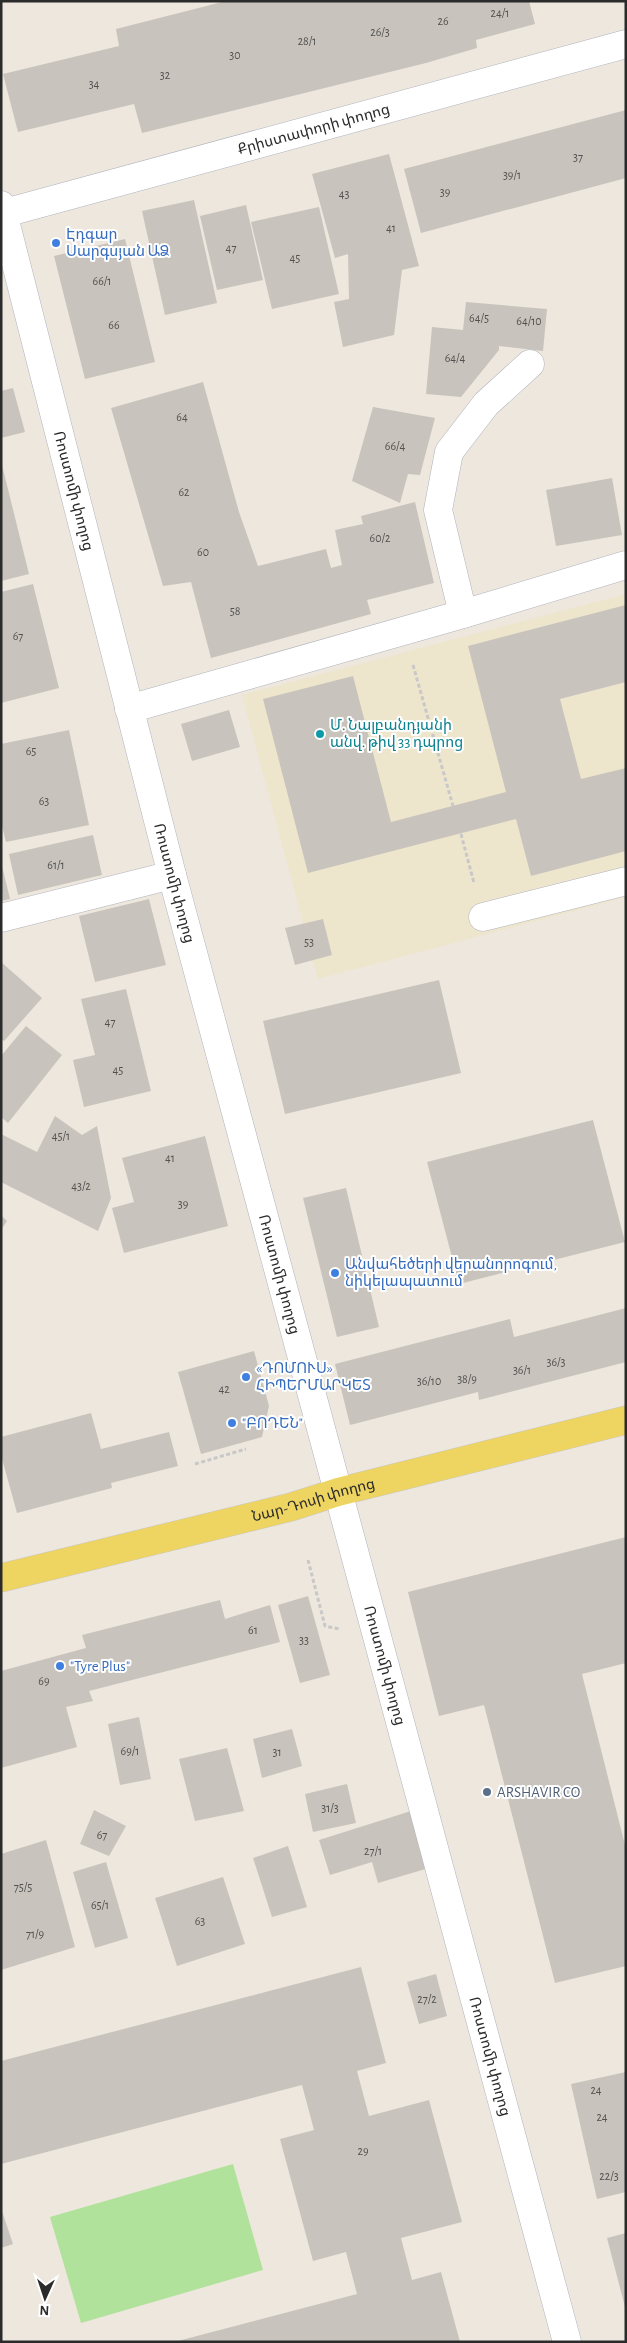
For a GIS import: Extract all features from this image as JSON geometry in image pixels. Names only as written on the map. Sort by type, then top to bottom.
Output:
[{"type":"main road","name":"Նար-Դոսի փողոց","points":[[1,1578],[292,1507],[338,1492],[626,1420]]},
{"type":"street","name":"Քրիստափորի փողոց","points":[[2,211],[626,44]]},
{"type":"street","name":"Ռոստոմի փողոց","points":[[2,211],[172,875],[567,2342]]},
{"type":"street","points":[[463,614],[438,510],[449,452],[486,404],[530,364]]},
{"type":"street","points":[[129,709],[463,614],[626,565]]},
{"type":"street","points":[[1,918],[172,875]]},
{"type":"street","points":[[483,917],[626,881]]},
{"type":"path","points":[[412,660],[453,806]]},
{"type":"path","points":[[461,834],[483,917]]},
{"type":"path","points":[[195,1464],[246,1449]]},
{"type":"path","points":[[308,1560],[325,1626]]},
{"type":"shaded area","points":[[626,594],[626,897],[318,979],[242,695]]},
{"type":"green space","points":[[233,2164],[263,2270],[81,2323],[50,2217]]},
{"type":"building","points":[[226,1],[529,1],[535,24],[476,40],[477,48],[426,63],[142,133],[134,104],[18,132],[3,74],[119,46],[116,29]]},
{"type":"building","points":[[626,110],[626,178],[421,233],[404,169]]},
{"type":"building","points":[[389,154],[419,266],[402,270],[394,335],[343,347],[334,302],[349,299],[348,254],[335,258],[312,174]]},
{"type":"building","points":[[194,200],[217,303],[165,315],[142,211]]},
{"type":"building","points":[[246,205],[263,280],[217,290],[200,216]]},
{"type":"building","points":[[319,207],[339,294],[272,309],[251,222]]},
{"type":"building","points":[[125,239],[155,362],[85,379],[54,256]]},
{"type":"building","points":[[466,302],[547,309],[543,351],[499,346],[499,350],[461,397],[426,394],[432,327],[463,330]]},
{"type":"building","points":[[203,382],[239,512],[258,566],[326,549],[331,568],[342,565],[335,530],[363,524],[361,516],[415,502],[434,583],[367,600],[371,614],[211,658],[191,582],[163,586],[111,408]]},
{"type":"building","points":[[13,388],[25,432],[1,438],[1,391]]},
{"type":"building","points":[[373,407],[435,418],[420,475],[408,474],[400,503],[352,481]]},
{"type":"building","points":[[1,466],[29,574],[1,581]]},
{"type":"building","points":[[612,478],[622,535],[556,546],[546,490]]},
{"type":"building","points":[[33,584],[59,688],[1,703],[1,592]]},
{"type":"building","name":"Մ․ Նալբանդյանի անվ․ թիվ 33 դպրոց","points":[[626,605],[626,682],[560,699],[581,779],[626,768],[626,851],[531,876],[516,819],[308,873],[263,699],[353,676],[391,822],[506,792],[468,646]]},
{"type":"building","points":[[229,710],[240,747],[192,761],[181,724]]},
{"type":"building","points":[[69,730],[89,825],[6,842],[1,822],[1,744]]},
{"type":"building","points":[[93,835],[102,875],[18,895],[9,854]]},
{"type":"building","points":[[1,862],[10,899],[1,901]]},
{"type":"building","points":[[149,899],[166,965],[95,982],[79,916]]},
{"type":"building","points":[[323,919],[332,955],[295,965],[285,928]]},
{"type":"building","points":[[1,962],[42,998],[4,1041],[1,1039]]},
{"type":"building","points":[[439,980],[461,1073],[285,1114],[263,1021]]},
{"type":"building","points":[[126,989],[151,1091],[84,1107],[73,1060],[95,1055],[81,999]]},
{"type":"building","points":[[26,1026],[62,1055],[8,1123],[1,1117],[1,1056]]},
{"type":"building","points":[[55,1116],[82,1135],[97,1126],[111,1198],[98,1231],[1,1182],[1,1134],[37,1152]]},
{"type":"building","points":[[593,1120],[625,1242],[459,1284],[427,1162]]},
{"type":"building","points":[[205,1136],[228,1226],[124,1253],[112,1208],[134,1202],[122,1158]]},
{"type":"building","points":[[346,1188],[379,1327],[337,1337],[303,1198]]},
{"type":"building","points":[[1,1215],[7,1221],[1,1230]]},
{"type":"building","points":[[626,1308],[626,1362],[479,1400],[478,1392],[350,1425],[335,1364],[510,1319],[514,1337]]},
{"type":"building","points":[[254,1351],[269,1406],[262,1437],[201,1454],[178,1372]]},
{"type":"building","points":[[91,1413],[101,1449],[169,1432],[178,1466],[111,1483],[112,1488],[17,1513],[1,1455],[1,1437]]},
{"type":"building","points":[[626,1537],[626,1663],[582,1674],[626,1849],[626,1966],[555,1983],[484,1705],[439,1716],[408,1592]]},
{"type":"building","points":[[308,1596],[330,1675],[300,1683],[278,1605]]},
{"type":"building","points":[[220,1600],[225,1619],[270,1605],[280,1642],[89,1691],[93,1701],[66,1707],[77,1747],[1,1768],[1,1671],[86,1648],[82,1635]]},
{"type":"building","points":[[139,1717],[151,1779],[120,1785],[108,1724]]},
{"type":"building","points":[[292,1729],[302,1766],[262,1778],[253,1739]]},
{"type":"building","points":[[227,1748],[244,1811],[195,1821],[179,1759]]},
{"type":"building","points":[[347,1784],[356,1823],[313,1832],[305,1794]]},
{"type":"building","points":[[94,1810],[126,1826],[109,1856],[80,1844]]},
{"type":"building","points":[[411,1811],[429,1868],[378,1883],[372,1862],[330,1875],[319,1840]]},
{"type":"building","points":[[46,1840],[75,1947],[1,1970],[1,1854]]},
{"type":"building","points":[[288,1846],[307,1907],[272,1917],[253,1858]]},
{"type":"building","points":[[106,1862],[128,1938],[95,1948],[73,1872]]},
{"type":"building","points":[[223,1877],[245,1944],[177,1966],[155,1898]]},
{"type":"building","points":[[361,1967],[386,2063],[357,2071],[369,2116],[429,2100],[462,2222],[401,2238],[412,2280],[441,2272],[460,2342],[174,2342],[357,2294],[346,2252],[313,2261],[280,2139],[314,2130],[302,2085],[1,2164],[1,2061]]},
{"type":"building","points":[[436,1974],[447,2016],[419,2024],[407,1982]]},
{"type":"building","points":[[626,2072],[626,2192],[597,2199],[571,2084]]},
{"type":"building","points":[[1,2208],[13,2244],[1,2248]]},
{"type":"building","points":[[626,2233],[626,2307],[625,2307],[607,2238]]},
{"type":"place","name":"Էդգար Սարգսյան ԱՁ","points":[[56,243]]},
{"type":"place","name":"Մ․ Նալբանդյանի անվ․ թիվ 33 դպրոց","points":[[320,734]]},
{"type":"place","name":"Անվահեծերի վերանորոգում, նիկելապատում","points":[[335,1273]]},
{"type":"place","name":"«ԴՈՄՈՒՍ» ՀԻՊԵՐՄԱՐԿԵՏ","points":[[246,1377]]},
{"type":"place","name":"\"ԲՈԴԵՆ\"","points":[[232,1423]]},
{"type":"place","name":"\"Tyre Plus\"","points":[[60,1666]]},
{"type":"place","name":"ARSHAVIR CO","points":[[487,1792]]}]
